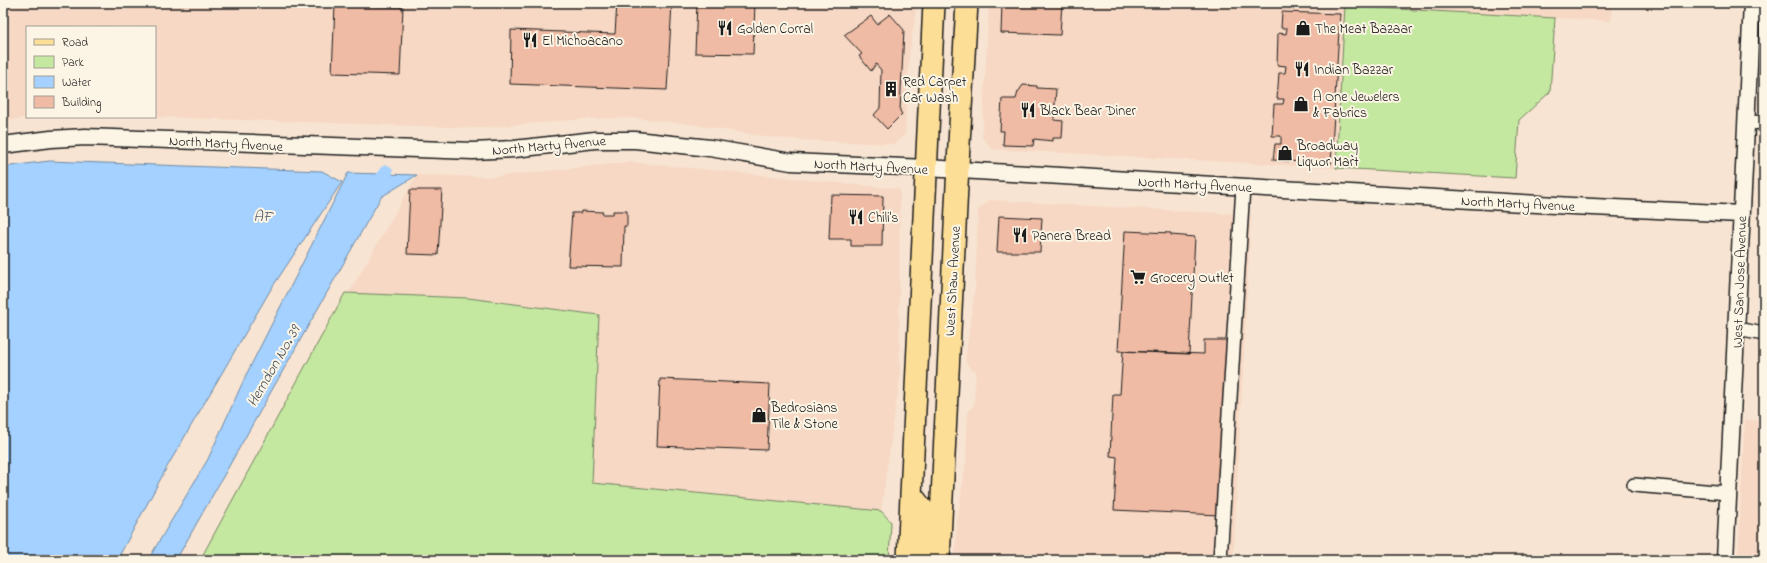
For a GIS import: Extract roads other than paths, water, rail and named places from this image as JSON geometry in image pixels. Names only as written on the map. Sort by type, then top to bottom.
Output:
[{"type":"main road","points":[[908,560],[934,3]]},
{"type":"main road","name":"West Shaw Avenue","points":[[939,560],[957,170],[967,3]]},
{"type":"main road","points":[[911,494],[925,512],[924,560]]},
{"type":"street","name":"West San Jose Avenue","points":[[1725,560],[1752,3]]},
{"type":"street","points":[[1746,123],[1764,122]]},
{"type":"street","name":"North Marty Avenue","points":[[3,145],[51,139],[85,137],[473,151],[514,149],[595,140],[623,140],[703,147],[791,162],[926,168],[1572,206],[1741,214]]},
{"type":"street","points":[[1220,560],[1243,187]]},
{"type":"street","points":[[1737,329],[1764,334]]},
{"type":"street","points":[[1634,485],[1728,493]]},
{"type":"water","name":"AF","points":[[49,161],[322,171],[342,182],[271,289],[167,467],[117,560],[3,560],[3,167]]},
{"type":"water","points":[[348,173],[417,175],[381,197],[176,560],[148,560],[208,459],[246,375]]},
{"type":"waterway","name":"Herndon No. 39","points":[[375,191],[386,172]]},
{"type":"place","name":"Golden Corral","points":[[725,28]]},
{"type":"place","name":"The Meat Bazaar","points":[[1303,28]]},
{"type":"place","name":"El Michoacano","points":[[530,40]]},
{"type":"place","name":"Indian Bazzar","points":[[1302,69]]},
{"type":"place","name":"Red Carpet Car Wash","points":[[891,89]]},
{"type":"place","name":"A One Jewelers & Fabrics","points":[[1301,104]]},
{"type":"place","name":"Black Bear Diner","points":[[1028,110]]},
{"type":"place","name":"Broadway Liquor Mart","points":[[1285,153]]},
{"type":"place","name":"Chili's","points":[[856,217]]},
{"type":"place","name":"Panera Bread","points":[[1020,235]]},
{"type":"place","name":"Grocery Outlet","points":[[1138,277]]},
{"type":"place","name":"Bedrosians Tile & Stone","points":[[759,415]]}]
